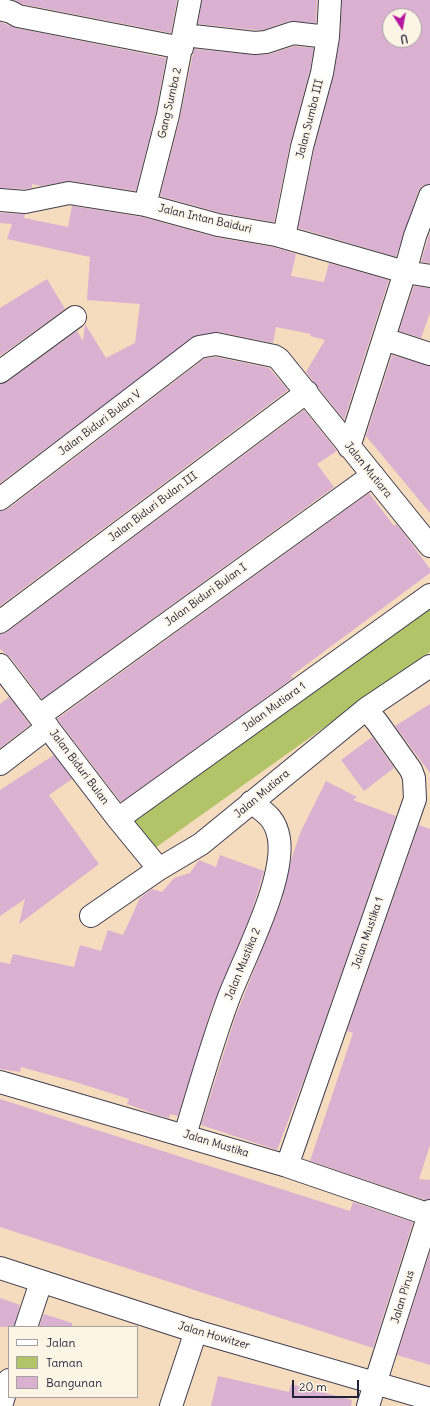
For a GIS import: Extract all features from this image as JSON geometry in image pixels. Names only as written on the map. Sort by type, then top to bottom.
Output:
[{"type":"street","name":"Gang Sumba 2","points":[[145,205],[168,115],[190,0]]},
{"type":"street","name":"Jalan Sumba III","points":[[284,237],[302,147],[322,73],[328,37],[330,0]]},
{"type":"street","points":[[0,9],[25,18],[183,42],[266,42],[293,33],[328,37]]},
{"type":"street","name":"Jalan Intan Baiduri","points":[[0,200],[25,202],[69,193],[145,205],[218,225],[284,237],[406,272],[430,276]]},
{"type":"street","points":[[349,447],[406,272],[415,236],[430,196]]},
{"type":"street","points":[[0,372],[75,317]]},
{"type":"street","points":[[384,339],[430,354]]},
{"type":"street","name":"Jalan Mutiara","points":[[199,347],[216,344],[274,356],[279,359],[430,546]]},
{"type":"street","name":"Jalan Biduri Bulan V","points":[[0,499],[199,347]]},
{"type":"street","name":"Jalan Biduri Bulan III","points":[[0,622],[307,392]]},
{"type":"street","name":"Jalan Biduri Bulan I","points":[[0,764],[44,721],[372,475]]},
{"type":"street","name":"Jalan Mutiara 1","points":[[118,819],[430,595]]},
{"type":"street","name":"Jalan Biduri Bulan","points":[[0,665],[118,819],[159,869]]},
{"type":"street","name":"Jalan Mutiara","points":[[91,916],[159,869],[201,844],[366,709],[430,666]]},
{"type":"street","name":"Jalan Mustika 1","points":[[286,1166],[415,799],[414,778],[411,770],[378,722],[366,709]]},
{"type":"street","name":"Jalan Mustika 2","points":[[184,1135],[229,998],[260,922],[276,877],[279,856],[279,839],[276,827],[271,817],[251,802]]},
{"type":"street","name":"Jalan Mustika","points":[[0,1082],[286,1166],[430,1214]]},
{"type":"street","name":"Jalan Pirus","points":[[368,1406],[430,1214]]},
{"type":"street","name":"Jalan Howitzer","points":[[0,1268],[196,1331],[430,1399]]},
{"type":"street","points":[[26,1326],[41,1282]]},
{"type":"street","points":[[171,1406],[196,1331]]},
{"type":"street","points":[[1,1406],[8,1383]]},
{"type":"green space","points":[[430,592],[430,652],[141,858],[120,832]]},
{"type":"building","points":[[14,0],[177,0],[171,33],[22,4]]},
{"type":"building","points":[[202,0],[317,0],[316,23],[289,21],[263,30],[198,24]]},
{"type":"building","points":[[342,0],[430,0],[430,184],[422,186],[418,192],[396,257],[298,228],[314,150],[334,75],[340,38]]},
{"type":"building","points":[[0,22],[16,28],[166,58],[156,112],[136,191],[71,181],[41,186],[32,184],[32,188],[24,189],[0,188]]},
{"type":"building","points":[[294,46],[314,48],[310,70],[290,144],[274,222],[221,213],[160,196],[180,118],[194,49],[256,55],[270,54]]},
{"type":"building","points":[[72,206],[142,217],[215,237],[273,247],[296,254],[291,276],[324,282],[329,263],[389,280],[344,420],[306,372],[325,340],[310,336],[311,334],[276,327],[273,343],[219,332],[197,335],[0,483],[0,384],[7,382],[77,331],[83,341],[85,324],[106,358],[135,343],[140,304],[87,300],[90,257],[7,239],[12,224],[0,223],[0,213],[25,214],[24,218],[68,227]]},
{"type":"building","points":[[430,232],[430,263],[421,262]]},
{"type":"building","points":[[47,279],[65,309],[0,356],[0,308]]},
{"type":"building","points":[[414,286],[430,288],[430,313],[421,338],[399,331]]},
{"type":"building","points":[[392,355],[430,366],[430,513],[366,436]]},
{"type":"building","points":[[216,357],[269,368],[288,390],[0,606],[0,511],[8,509],[204,359]]},
{"type":"building","points":[[304,410],[337,451],[317,464],[334,487],[42,699],[10,657],[0,649],[0,634],[7,632]]},
{"type":"building","points":[[369,493],[394,526],[396,524],[403,532],[430,569],[430,573],[291,676],[293,678],[121,802],[57,719]]},
{"type":"building","points":[[9,697],[30,725],[0,748],[0,704]]},
{"type":"building","points":[[430,704],[430,773],[395,726]]},
{"type":"building","points":[[372,737],[394,768],[364,791],[341,760]]},
{"type":"building","points":[[54,755],[72,779],[49,795],[99,864],[19,924],[25,899],[0,916],[0,790]]},
{"type":"building","points":[[326,781],[357,797],[353,800],[396,816],[309,1066],[277,1150],[201,1125],[235,1018],[282,900],[291,860],[301,831]]},
{"type":"building","points":[[419,825],[430,829],[430,1145],[419,1179],[430,1180],[430,1199],[425,1200],[310,1161],[353,1033],[347,1031]]},
{"type":"building","points":[[220,855],[264,871],[251,914],[211,1010],[178,1116],[170,1114],[169,1118],[157,1115],[127,1104],[129,1099],[21,1067],[20,1072],[0,1069],[0,962],[10,964],[13,954],[74,967],[80,945],[101,951],[108,930],[123,935],[140,898],[152,889],[162,892],[174,878],[190,873],[199,860],[216,867]]},
{"type":"building","points":[[0,1099],[350,1211],[353,1202],[413,1222],[373,1348],[0,1227]]},
{"type":"building","points":[[430,1252],[430,1365],[397,1355]]},
{"type":"building","points":[[0,1298],[20,1305],[14,1326],[0,1327]]},
{"type":"building","points":[[44,1314],[72,1323],[72,1326],[39,1326]]},
{"type":"building","points":[[218,1376],[289,1392],[291,1384],[352,1400],[351,1406],[211,1406]]}]
